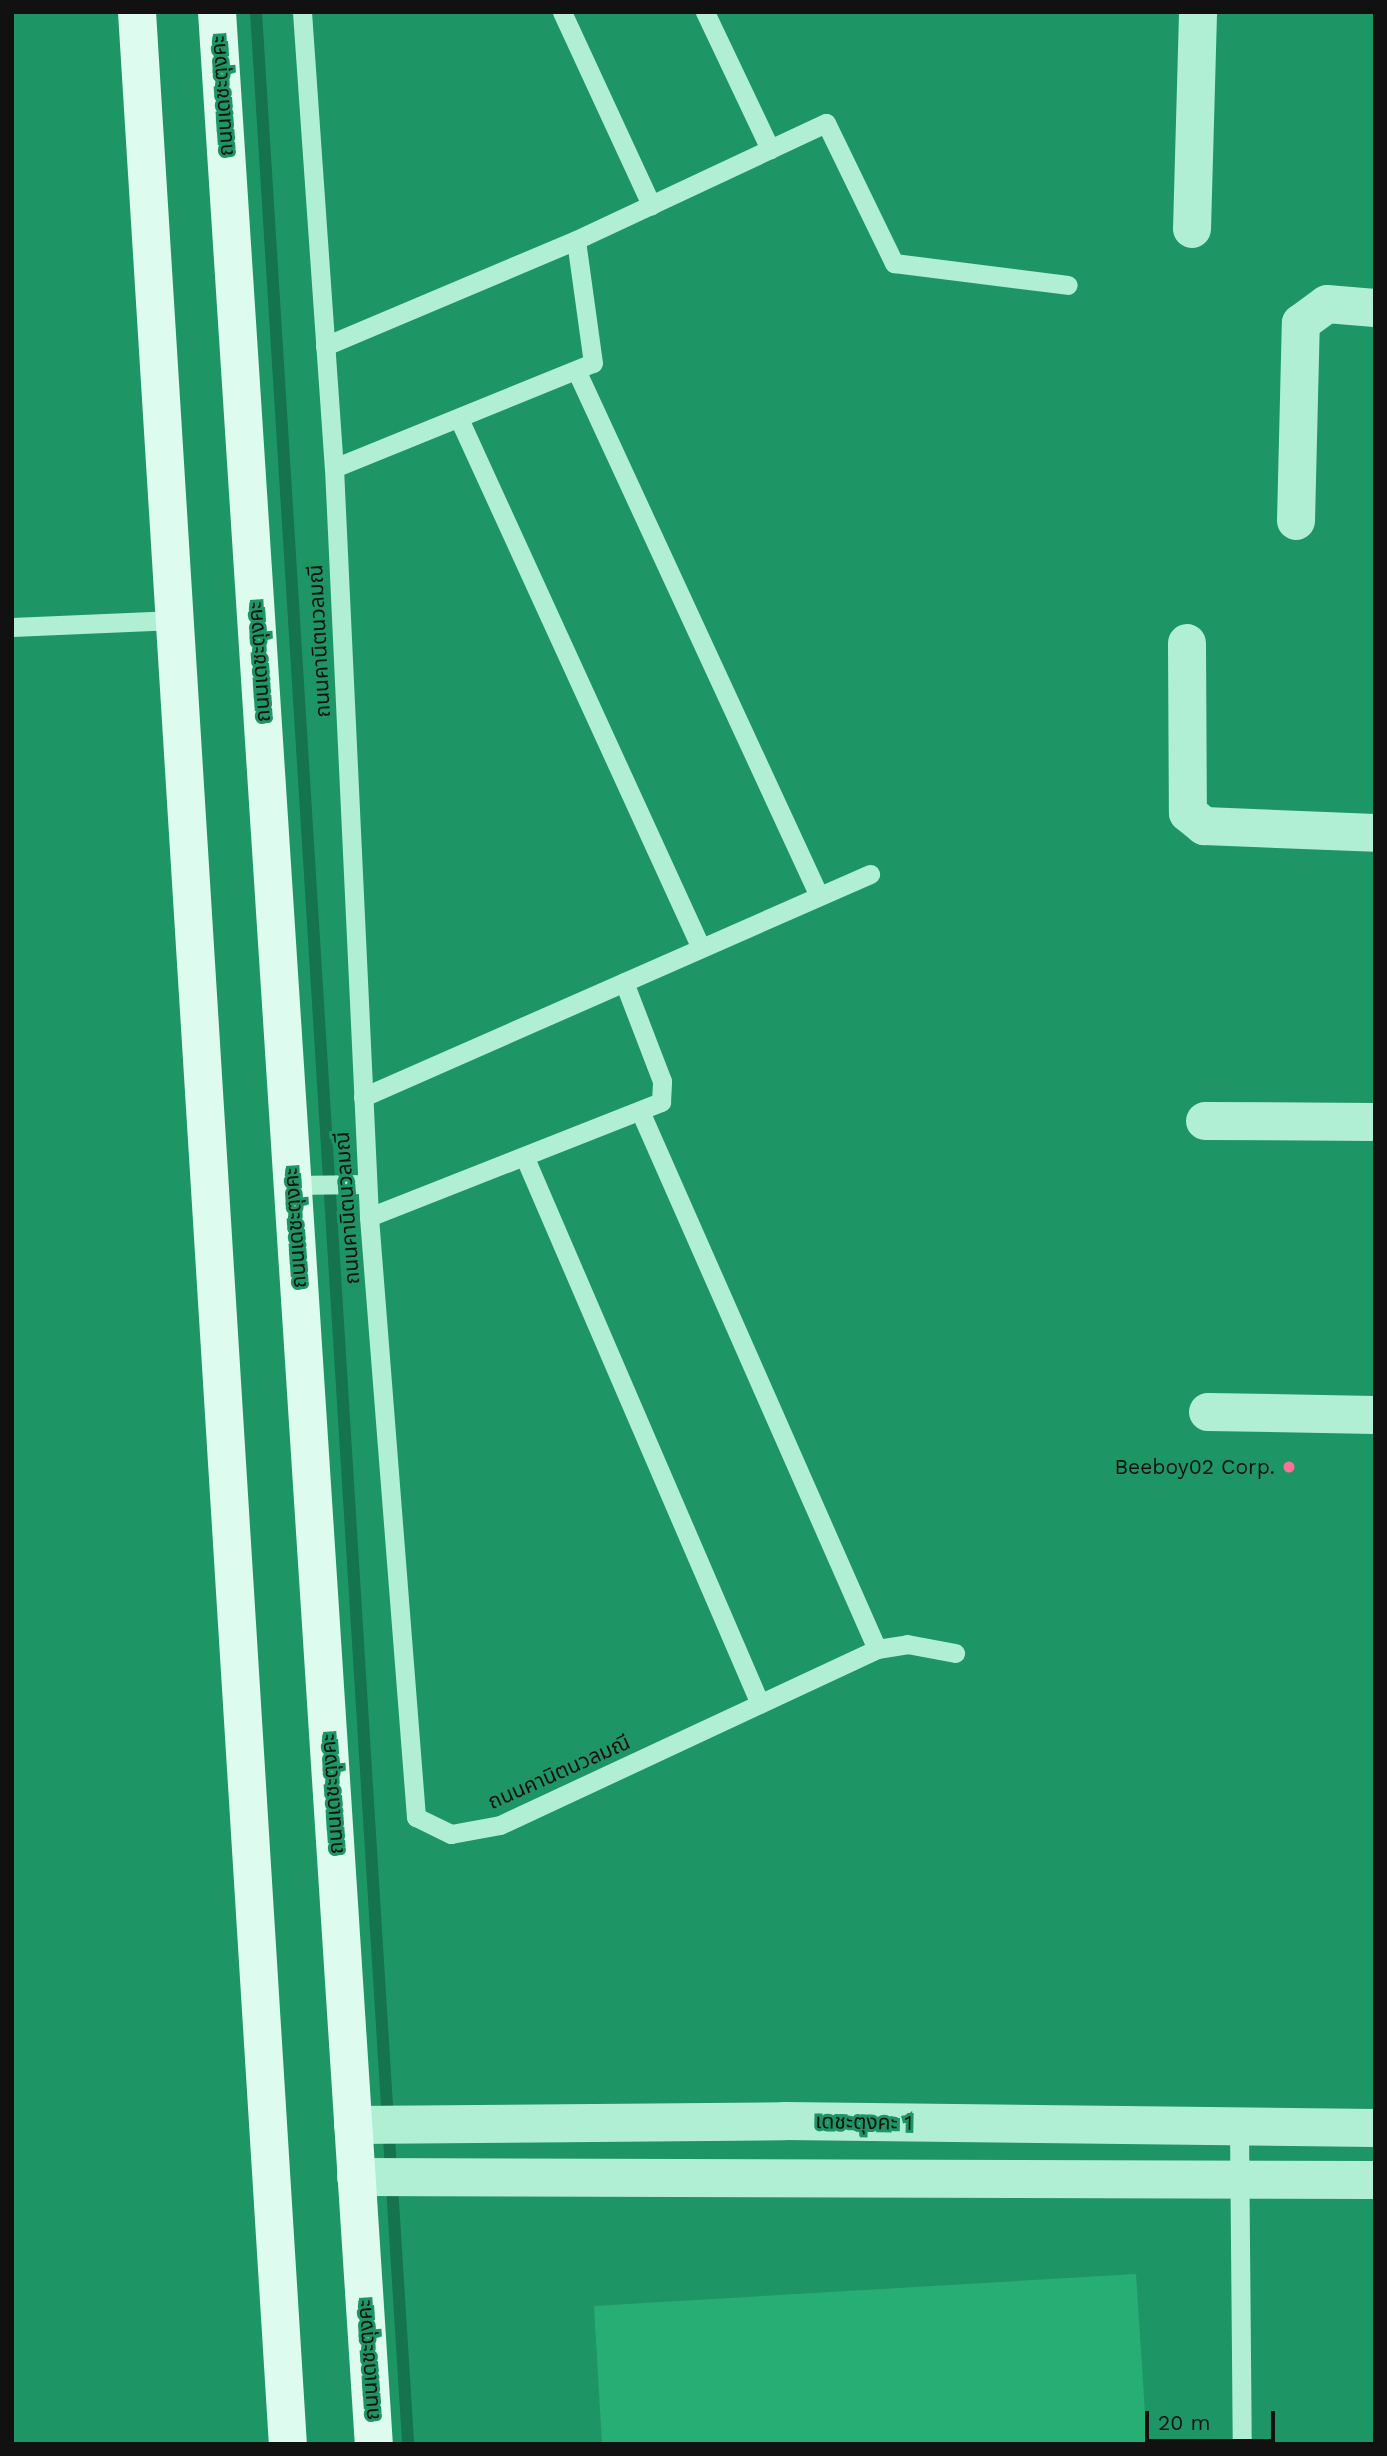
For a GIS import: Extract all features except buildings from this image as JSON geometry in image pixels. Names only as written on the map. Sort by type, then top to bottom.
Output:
[{"type":"street","points":[[137,12],[288,2444]]},
{"type":"street","name":"ถนนเดชะตุงคะ","points":[[217,12],[300,1185],[378,2176],[374,2444]]},
{"type":"street","points":[[1192,229],[1198,12]]},
{"type":"street","points":[[1296,521],[1301,323],[1327,304],[1375,308]]},
{"type":"street","points":[[1187,643],[1188,813],[1204,826],[1375,833]]},
{"type":"street","points":[[1205,1121],[1375,1122]]},
{"type":"street","points":[[1208,1412],[1375,1415]]},
{"type":"street","name":"เดชะตุงคะ 1","points":[[373,2125],[1375,2128]]},
{"type":"street","points":[[378,2176],[1375,2180]]},
{"type":"lane","name":"ถนนคานิตนวลมณี","points":[[302,12],[334,468],[363,1097],[358,1184],[369,1217],[416,1817],[451,1834],[500,1825],[877,1649],[907,1644],[955,1653]]},
{"type":"lane","points":[[562,12],[651,205]]},
{"type":"lane","points":[[705,12],[769,149]]},
{"type":"lane","points":[[325,346],[576,240],[826,123],[894,263],[1068,285]]},
{"type":"lane","points":[[334,468],[460,421],[593,363],[595,354],[576,240]]},
{"type":"lane","points":[[577,372],[819,896]]},
{"type":"lane","points":[[460,421],[701,948]]},
{"type":"lane","points":[[12,627],[175,620]]},
{"type":"lane","points":[[363,1097],[870,874]]},
{"type":"lane","points":[[369,1217],[525,1158],[661,1101],[662,1081],[624,982]]},
{"type":"lane","points":[[640,1111],[877,1649]]},
{"type":"lane","points":[[525,1158],[760,1704]]},
{"type":"lane","points":[[300,1185],[358,1184]]},
{"type":"lane","points":[[1239,2127],[1242,2444]]},
{"type":"green space","points":[[1136,2274],[1147,2444],[602,2444],[594,2306]]},
{"type":"waterway","points":[[256,12],[408,2444]]},
{"type":"place","name":"Beeboy02 Corp.","points":[[1289,1467]]}]
